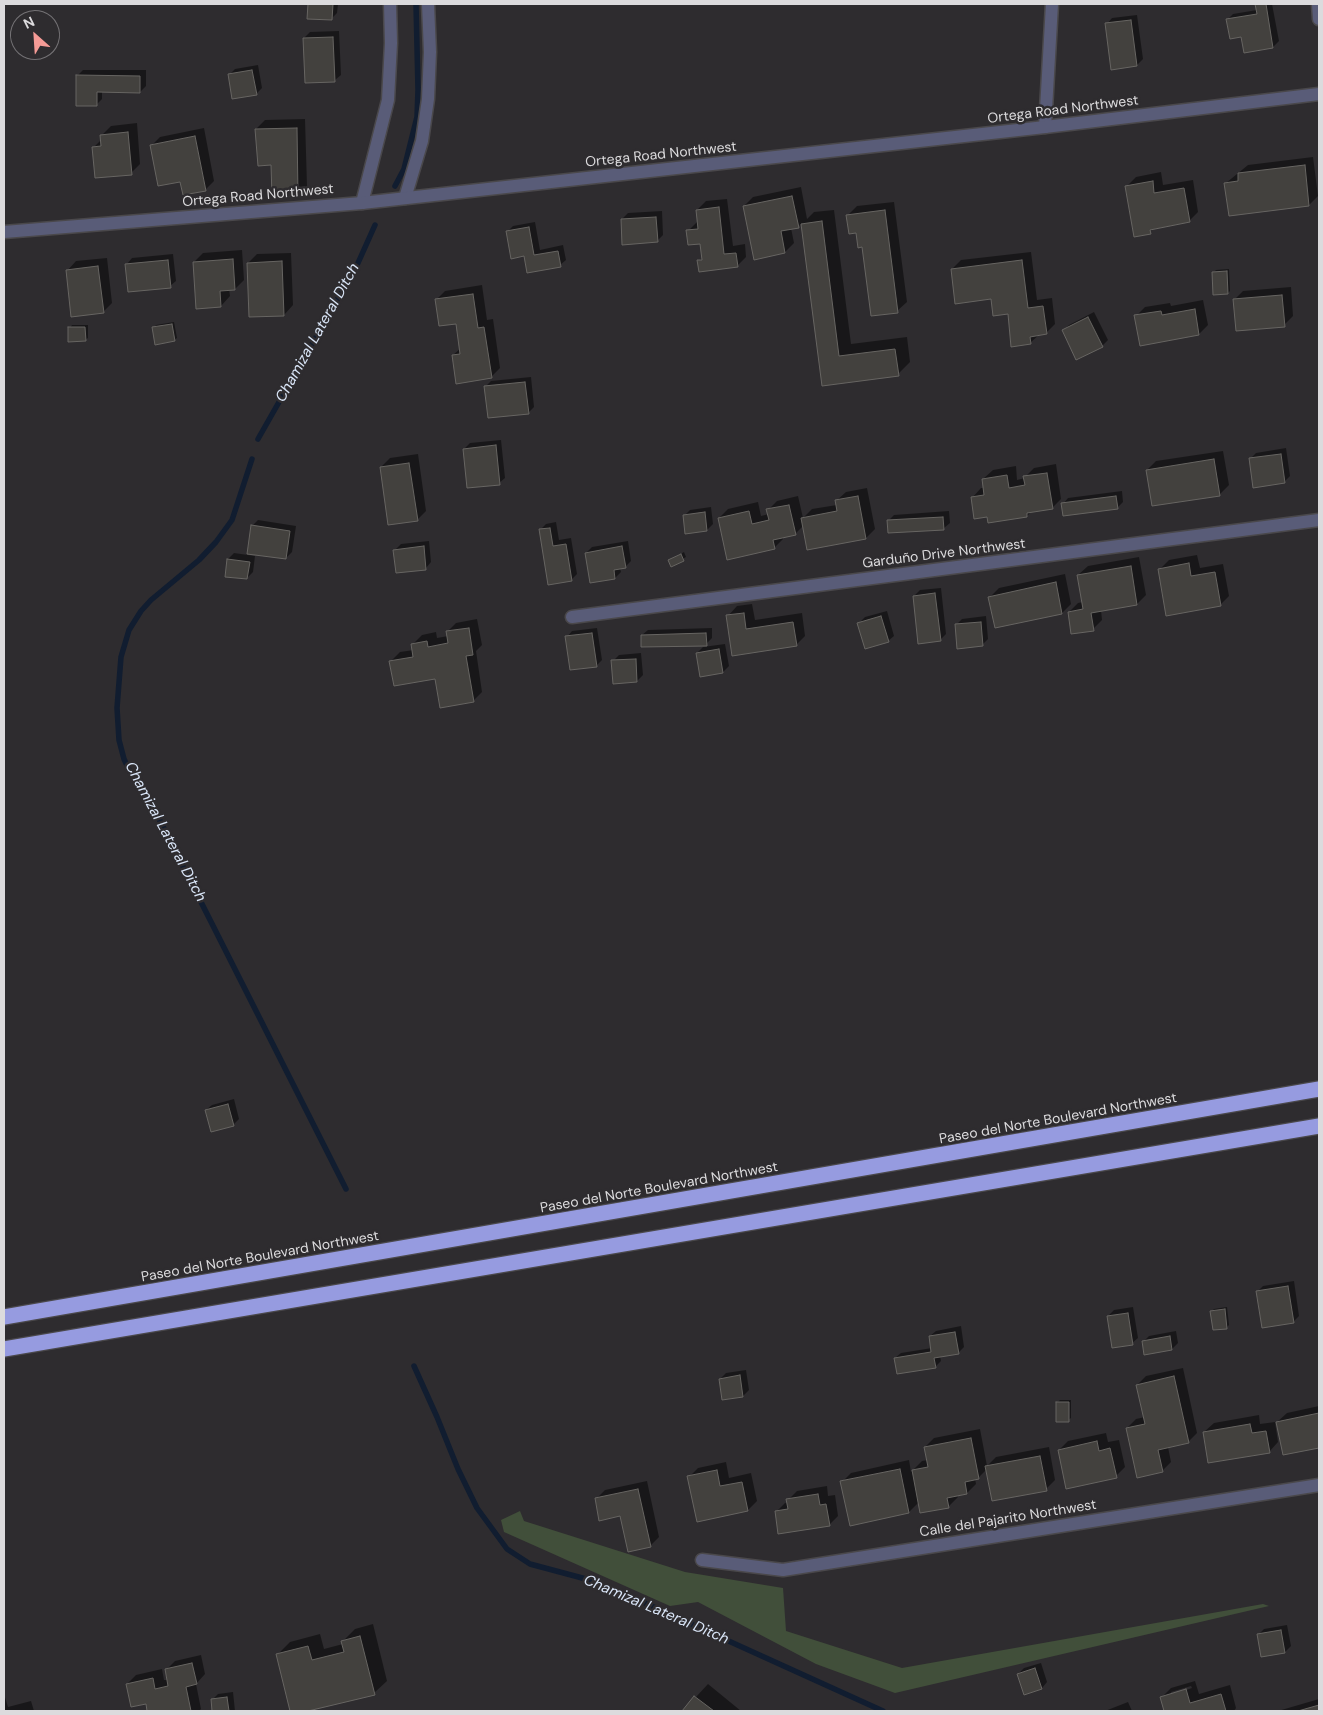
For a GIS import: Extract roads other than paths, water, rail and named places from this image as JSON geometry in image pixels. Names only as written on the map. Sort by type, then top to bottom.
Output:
[{"type":"highway","name":"Paseo del Norte Boulevard Northwest","points":[[4,1317],[1319,1089]]},
{"type":"highway","points":[[4,1349],[1319,1126]]},
{"type":"street","points":[[362,203],[388,100],[392,43],[390,4]]},
{"type":"street","points":[[405,198],[422,140],[428,99],[430,52],[428,4]]},
{"type":"street","points":[[1045,127],[1052,4]]},
{"type":"street","points":[[1318,4],[1319,18]]},
{"type":"street","name":"Ortega Road Northwest","points":[[4,232],[362,203],[1045,127],[1319,94]]},
{"type":"street","name":"Garduño Drive Northwest","points":[[572,617],[1319,520]]},
{"type":"street","name":"Calle del Pajarito Northwest","points":[[702,1560],[783,1570],[1319,1485]]},
{"type":"waterway","name":"Chamizal Lateral Ditch","points":[[395,186],[404,169],[417,117],[416,4]]},
{"type":"waterway","name":"Chamizal Lateral Ditch","points":[[258,439],[358,263],[375,225]]},
{"type":"waterway","name":"Chamizal Lateral Ditch","points":[[252,459],[232,520],[216,542],[199,560],[151,600],[141,611],[129,630],[121,657],[117,708],[119,740],[124,759],[131,774],[153,807],[346,1189]]},
{"type":"waterway","name":"Chamizal Lateral Ditch","points":[[414,1366],[458,1469],[477,1508],[507,1549],[530,1564],[586,1579],[625,1594],[883,1711]]}]
